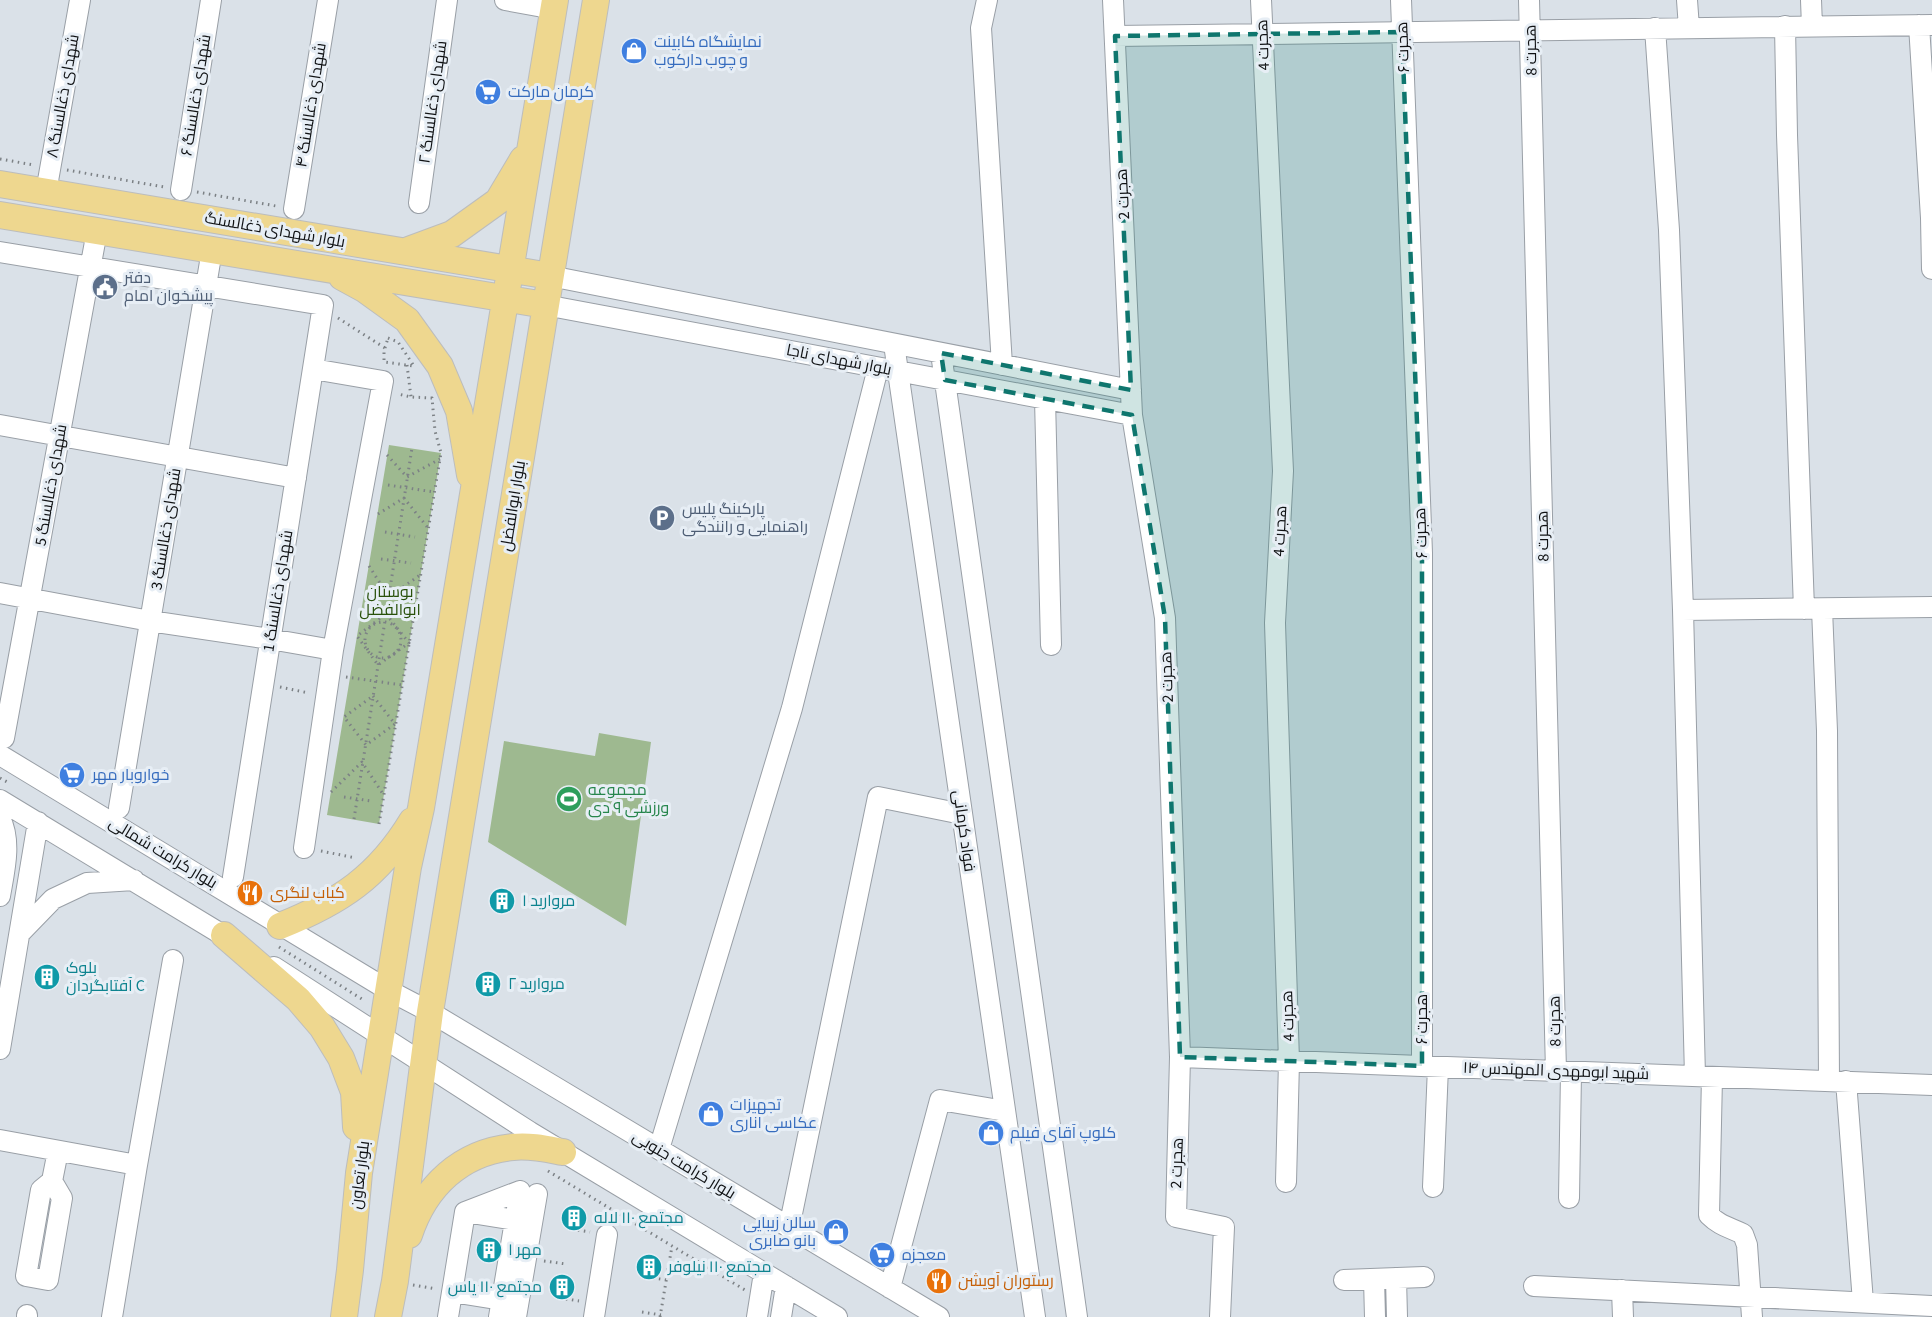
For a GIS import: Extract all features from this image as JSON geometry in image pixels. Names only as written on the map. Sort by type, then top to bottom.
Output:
[{"type":"main road","name":"بلوار ابوالفضل","points":[[422,1063],[596,0]]},
{"type":"main road","points":[[388,990],[555,4]]},
{"type":"main road","points":[[404,252],[452,234],[498,201],[531,146]]},
{"type":"main road","name":"بلوار شهدای ذغالسنگ","points":[[0,184],[48,180],[404,252],[550,276]]},
{"type":"main road","name":"بلوار شهدای ذغالسنگ","points":[[0,214],[545,305]]},
{"type":"main road","points":[[329,269],[364,289],[407,320],[440,366],[459,411],[473,496]]},
{"type":"main road","points":[[280,926],[315,912],[355,887],[376,869],[401,840],[420,808]]},
{"type":"main road","points":[[224,935],[298,999],[322,1027],[341,1058],[354,1092],[359,1173]]},
{"type":"main road","name":"بلوار تعاون","points":[[344,1317],[351,1270],[359,1173],[388,990]]},
{"type":"main road","points":[[388,1317],[422,1063]]},
{"type":"main road","points":[[394,1281],[415,1216],[432,1190],[455,1169],[482,1154],[513,1147],[544,1148],[563,1152]]},
{"type":"street","name":"شهدای ذغالسنگ ۸","points":[[48,180],[80,0]]},
{"type":"street","name":"شهدای ذغالسنگ ۶","points":[[181,190],[211,0]]},
{"type":"street","name":"شهدای ذغالسنگ ۴","points":[[294,209],[328,0]]},
{"type":"street","name":"شهدای ذغالسنگ ۲","points":[[419,203],[447,0]]},
{"type":"street","points":[[505,0],[555,4]]},
{"type":"street","points":[[987,0],[981,28],[1002,365]]},
{"type":"street","name":"هجرت 2","points":[[1113,0],[1132,416],[1165,618],[1180,1057],[1176,1217],[1224,1227],[1220,1317]]},
{"type":"street","name":"هجرت 4","points":[[1261,0],[1283,471],[1275,623],[1289,1061],[1286,1182]]},
{"type":"street","name":"هجرت ۶","points":[[1401,0],[1422,553],[1432,1187]]},
{"type":"street","name":"هجرت 8","points":[[1529,0],[1569,1198]]},
{"type":"street","points":[[1687,0],[1689,28]]},
{"type":"street","points":[[1811,0],[1812,26]]},
{"type":"street","points":[[1115,36],[1925,25],[1932,268]]},
{"type":"street","points":[[1785,26],[1787,135],[1813,609],[1827,731],[1837,1081],[1872,1308]]},
{"type":"street","points":[[1655,28],[1669,230],[1709,1215],[1717,1224],[1730,1227],[1743,1234],[1747,1245],[1752,1317]]},
{"type":"street","name":"شهدای ذغالسنگ 5","points":[[2,747],[97,231]]},
{"type":"street","name":"شهدای ذغالسنگ 3","points":[[119,808],[212,250]]},
{"type":"street","points":[[0,252],[323,305]]},
{"type":"street","name":"بلوار شهدای ناجا","points":[[550,276],[1131,390]]},
{"type":"street","name":"شهدای ذغالسنگ 1","points":[[233,877],[323,305]]},
{"type":"street","name":"بلوار شهدای ناجا","points":[[545,305],[1132,416]]},
{"type":"street","name":"فواد کرمانی","points":[[894,344],[1035,1317]]},
{"type":"street","points":[[941,353],[1077,1317]]},
{"type":"street","points":[[659,1149],[792,708],[878,368]]},
{"type":"street","points":[[304,848],[333,650],[383,381],[313,369]]},
{"type":"street","points":[[1046,399],[1051,645]]},
{"type":"street","points":[[0,425],[296,478]]},
{"type":"street","points":[[0,593],[150,621],[333,650]]},
{"type":"street","points":[[1683,610],[1932,608]]},
{"type":"street","name":"بلوار کرامت شمالی","points":[[2,747],[280,926],[388,990]]},
{"type":"street","points":[[789,1228],[878,797],[962,814]]},
{"type":"street","points":[[0,800],[224,935],[563,1152],[837,1317]]},
{"type":"street","points":[[0,818],[7,859],[0,896]]},
{"type":"street","points":[[0,1049],[38,822]]},
{"type":"street","points":[[7,859],[32,861]]},
{"type":"street","points":[[20,933],[53,899],[87,883],[134,880]]},
{"type":"street","points":[[112,1317],[173,960]]},
{"type":"street","name":"بلوار کرامت جنوبی","points":[[388,990],[430,1012],[939,1317]]},
{"type":"street","name":"شهید ابومهدی المهندس ۱۴","points":[[1180,1057],[1932,1084]]},
{"type":"street","points":[[890,1288],[940,1100],[1005,1111]]},
{"type":"street","points":[[0,1140],[137,1165]]},
{"type":"street","points":[[52,1181],[58,1150]]},
{"type":"street","points":[[452,1292],[500,1308],[520,1191],[465,1212]]},
{"type":"street","points":[[516,1317],[537,1194]]},
{"type":"street","points":[[465,1212],[515,1220]]},
{"type":"street","points":[[448,1317],[465,1212]]},
{"type":"street","points":[[594,1317],[607,1235]]},
{"type":"street","points":[[759,1308],[764,1273]]},
{"type":"street","points":[[1344,1280],[1424,1277]]},
{"type":"street","points":[[1396,1278],[1397,1313]]},
{"type":"street","points":[[1374,1279],[1375,1313]]},
{"type":"street","points":[[782,1317],[786,1286]]},
{"type":"street","points":[[1534,1286],[1751,1297],[1872,1308],[1932,1306]]},
{"type":"street","points":[[1622,1290],[1623,1317]]},
{"type":"street","points":[[1375,1313],[1378,1301],[1386,1298],[1394,1301],[1397,1313]]},
{"type":"path","points":[[0,159],[48,180],[181,190],[294,209]]},
{"type":"path","points":[[323,305],[345,324],[385,348]]},
{"type":"path","points":[[388,338],[398,342],[414,366],[384,362],[385,348],[388,338]]},
{"type":"path","points":[[407,365],[411,397]]},
{"type":"path","points":[[379,824],[441,453],[435,431],[432,398],[392,393],[383,381]]},
{"type":"path","points":[[354,819],[412,448]]},
{"type":"path","points":[[387,455],[408,477]]},
{"type":"path","points":[[408,477],[440,459]]},
{"type":"path","points":[[388,485],[434,492]]},
{"type":"path","points":[[404,498],[428,528]]},
{"type":"path","points":[[378,514],[404,498]]},
{"type":"path","points":[[385,532],[415,537]]},
{"type":"path","points":[[381,559],[411,563]]},
{"type":"path","points":[[369,566],[388,597]]},
{"type":"path","points":[[388,597],[420,575]]},
{"type":"path","points":[[386,614],[409,643]]},
{"type":"path","points":[[357,636],[386,614]]},
{"type":"path","points":[[385,622],[397,628],[400,642],[393,654],[379,657],[368,651],[365,637],[372,625],[385,622]]},
{"type":"path","points":[[357,636],[365,637]]},
{"type":"path","points":[[357,636],[378,664]]},
{"type":"path","points":[[400,642],[409,643]]},
{"type":"path","points":[[378,664],[409,643]]},
{"type":"path","points":[[330,675],[402,685]]},
{"type":"path","points":[[263,684],[327,696]]},
{"type":"path","points":[[373,696],[396,724]]},
{"type":"path","points":[[366,745],[344,717],[373,696]]},
{"type":"path","points":[[366,745],[396,724]]},
{"type":"path","points":[[362,762],[384,795]]},
{"type":"path","points":[[331,792],[362,762]]},
{"type":"path","points":[[344,797],[371,801]]},
{"type":"path","points":[[541,1167],[672,1246],[759,1308]]},
{"type":"path","points":[[642,1312],[660,1316],[672,1246]]},
{"type":"path","points":[[526,1258],[566,1264]]},
{"type":"path","points":[[647,1277],[666,1281]]},
{"type":"highlighted area","points":[[1402,32],[1422,553],[1422,1066],[1180,1057],[1165,618],[1132,415],[945,380],[941,353],[1131,390],[1115,36]]},
{"type":"green space","name":"بوستان ابوالفضل","points":[[389,445],[441,453],[379,824],[327,815]]},
{"type":"green space","name":"مجموعه ورزشی ۹ دی","points":[[599,733],[651,742],[626,926],[488,842],[504,741],[595,756]]},
{"type":"place","name":"نمایشگاه کابینت و چوب دارکوب","points":[[634,51]]},
{"type":"place","name":"کرمان مارکت","points":[[488,92]]},
{"type":"place","name":"دفتر پیشخوان امام","points":[[105,287]]},
{"type":"place","name":"پارکینگ پلیس راهنمایی و رانندگی","points":[[662,518]]},
{"type":"place","name":"خواروبار مهر","points":[[72,775]]},
{"type":"place","name":"مجموعه ورزشی ۹ دی","points":[[569,799]]},
{"type":"place","name":"کباب لنگری","points":[[250,893]]},
{"type":"place","name":"مروارید ۱","points":[[502,901]]},
{"type":"place","name":"بلوک آفتابگردان C","points":[[47,977]]},
{"type":"place","name":"مروارید ۲","points":[[488,984]]},
{"type":"place","name":"تجهیزات عکاسی اناری","points":[[711,1114]]},
{"type":"place","name":"کلوپ آقای فیلم","points":[[991,1133]]},
{"type":"place","name":"مجتمع ۱۱۰ لاله","points":[[574,1218]]},
{"type":"place","name":"سالن زیبایی بانو صابری","points":[[836,1232]]},
{"type":"place","name":"مهر ۱","points":[[489,1250]]},
{"type":"place","name":"معجزه","points":[[882,1255]]},
{"type":"place","name":"مجتمع ۱۱۰ نیلوفر","points":[[649,1267]]},
{"type":"place","name":"رستوران آویشن","points":[[939,1281]]},
{"type":"place","name":"مجتمع ۱۱۰ یاس","points":[[562,1287]]}]
